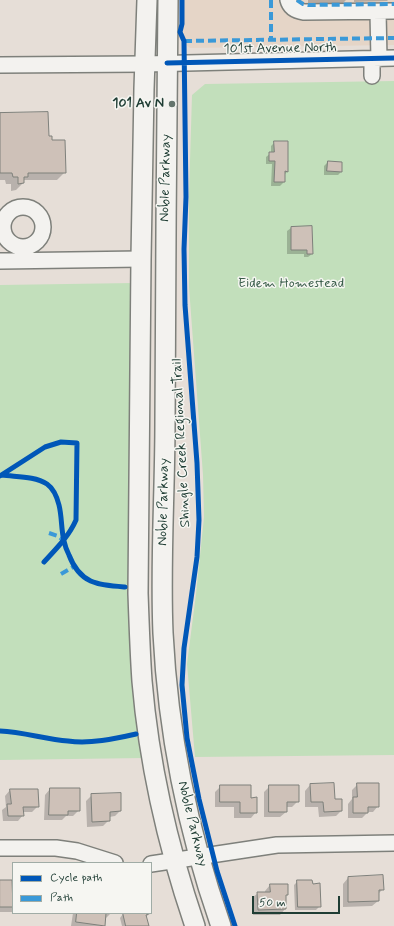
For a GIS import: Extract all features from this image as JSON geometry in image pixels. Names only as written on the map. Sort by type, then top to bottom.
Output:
[{"type":"main road","name":"Noble Parkway","points":[[147,0],[141,259],[138,579],[140,643],[146,713],[152,757],[174,860],[195,926]]},
{"type":"main road","name":"Noble Parkway","points":[[168,0],[165,416],[162,593],[163,632],[168,694],[180,775],[199,856],[221,926]]},
{"type":"street","points":[[288,0],[293,8],[298,11],[394,11]]},
{"type":"street","points":[[372,76],[375,59],[378,12]]},
{"type":"street","name":"101st Avenue North","points":[[0,65],[167,64],[394,58]]},
{"type":"street","points":[[0,261],[21,254],[141,259]]},
{"type":"street","points":[[152,864],[277,845],[394,843]]},
{"type":"street","points":[[0,848],[56,848],[77,851],[112,862]]},
{"type":"shaded area","points":[[173,0],[394,0],[394,45],[190,48],[179,39],[172,22]]},
{"type":"green space","name":"Eidem Homestead","points":[[394,81],[394,755],[195,757],[187,664],[204,517],[203,475],[189,287],[189,194],[192,95],[205,84]]},
{"type":"green space","points":[[134,283],[144,758],[0,760],[0,285]]},
{"type":"building","points":[[48,112],[49,136],[52,136],[52,140],[65,140],[66,173],[28,173],[28,177],[24,177],[24,183],[18,184],[18,177],[13,177],[12,173],[0,173],[0,113]]},
{"type":"building","points":[[274,141],[288,141],[288,172],[285,171],[285,182],[274,182],[275,161],[269,161],[269,152],[274,152]]},
{"type":"building","points":[[328,161],[342,162],[342,172],[327,171]]},
{"type":"building","points":[[312,226],[313,254],[307,254],[307,250],[291,250],[291,227]]},
{"type":"building","points":[[334,783],[335,799],[342,799],[342,811],[324,812],[323,802],[311,802],[310,784]]},
{"type":"building","points":[[357,783],[379,783],[379,807],[368,807],[368,813],[353,813],[353,797],[357,797]]},
{"type":"building","points":[[220,785],[251,785],[251,798],[257,797],[257,813],[240,813],[240,802],[220,802]]},
{"type":"building","points":[[269,785],[299,785],[299,802],[287,802],[287,812],[269,812]]},
{"type":"building","points":[[50,788],[80,788],[80,811],[68,811],[68,815],[49,815]]},
{"type":"building","points":[[10,789],[38,789],[39,807],[23,807],[24,816],[8,816],[7,804],[11,804]]},
{"type":"building","points":[[121,793],[121,811],[110,812],[110,821],[92,822],[91,794]]},
{"type":"building","points":[[383,875],[384,890],[379,890],[379,901],[348,902],[348,877]]},
{"type":"building","points":[[0,880],[12,880],[12,907],[0,907]]},
{"type":"building","points":[[297,880],[312,880],[313,884],[320,883],[321,907],[298,907]]},
{"type":"building","points":[[270,884],[288,884],[286,909],[258,910],[257,892],[270,892]]},
{"type":"building","points":[[77,914],[106,914],[105,926],[76,922]]},
{"type":"building","points":[[123,914],[148,914],[146,915],[149,926],[126,926]]},
{"type":"marked path","points":[[271,0],[271,40]]},
{"type":"marked path","points":[[297,0],[308,5],[394,4]]},
{"type":"marked path","points":[[184,41],[394,38]]},
{"type":"marked path","points":[[49,533],[58,536],[63,540]]},
{"type":"marked path","points":[[61,574],[73,567]]},
{"type":"cycle path","name":"Shingle Creek Regional Trail","points":[[182,0],[182,24],[180,32],[184,41],[186,197],[184,249],[185,305],[197,463],[199,520],[197,557],[184,648],[182,685],[187,738],[199,799],[217,871],[235,926]]},
{"type":"cycle path","points":[[167,63],[394,58]]},
{"type":"cycle path","points":[[0,476],[45,447],[61,442],[77,443],[76,520],[66,537],[44,562]]},
{"type":"cycle path","points":[[2,475],[31,478],[42,481],[52,488],[61,514],[65,547],[73,565],[84,577],[98,584],[125,587]]},
{"type":"cycle path","points":[[0,731],[76,742],[119,738],[136,734]]},
{"type":"place","name":"101 Av N","points":[[172,104]]}]
